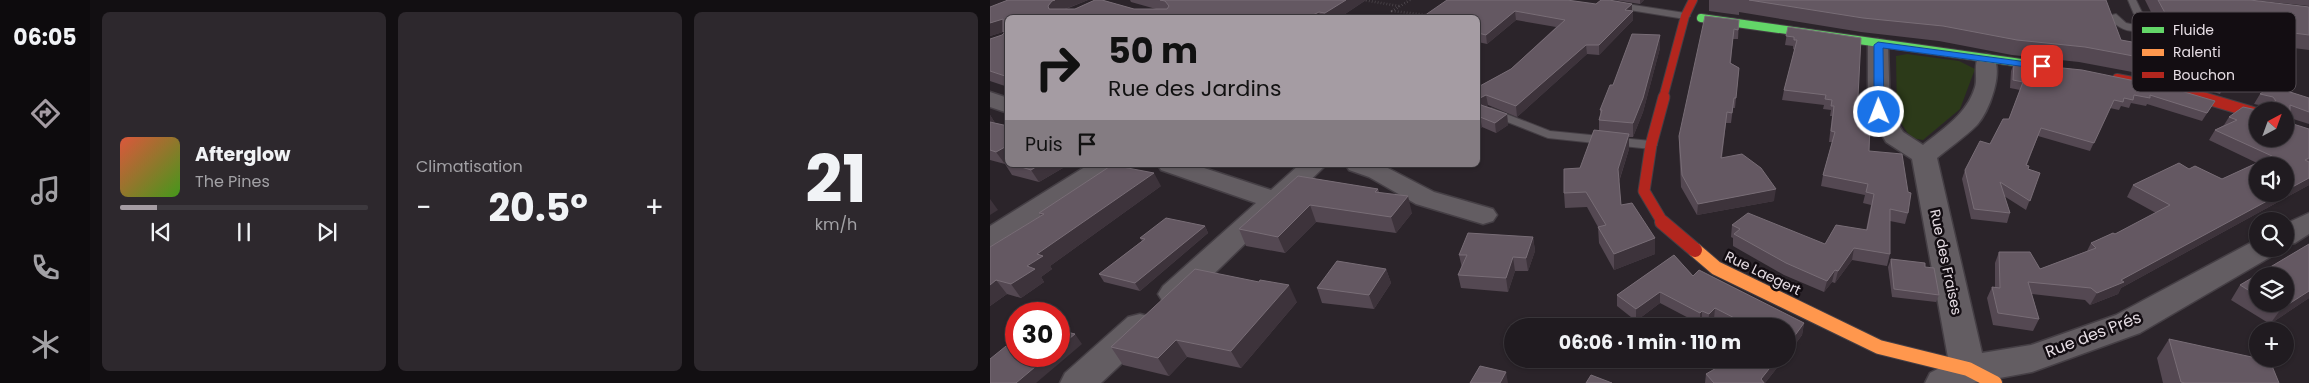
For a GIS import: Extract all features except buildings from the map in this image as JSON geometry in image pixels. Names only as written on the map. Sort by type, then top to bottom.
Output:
[{"type":"street","name":"Rue Laegert","points":[[1693,0],[1685,16],[1651,144],[1644,191],[1663,224],[1716,268],[1879,347],[1969,378]]},
{"type":"street","points":[[1685,16],[1812,32],[1878,45],[1986,60],[2060,68]]},
{"type":"street","points":[[1878,45],[1879,112],[1894,138],[1924,156],[1969,120],[1986,86],[1986,60]]},
{"type":"street","points":[[2108,76],[2132,80]]},
{"type":"street","points":[[2187,92],[2249,111]]},
{"type":"street","points":[[990,99],[1005,105]]},
{"type":"street","name":"Rue des Fraises","points":[[1924,156],[1969,378]]},
{"type":"street","points":[[990,239],[1102,167]]},
{"type":"street","points":[[1176,167],[1276,201]]},
{"type":"street","points":[[1078,383],[1312,167]]},
{"type":"street","points":[[1364,167],[1378,172],[1424,198],[1482,215]]},
{"type":"street","points":[[2294,231],[2309,222]]},
{"type":"street","name":"Rue des Prés","points":[[1969,378],[2128,324],[2249,256]]},
{"type":"lane","points":[[2132,0],[2137,12]]},
{"type":"lane","points":[[1601,4],[1685,16]]},
{"type":"lane","points":[[2113,16],[2117,23],[2132,28]]},
{"type":"lane","points":[[1487,111],[1548,134],[1651,144]]},
{"type":"path","points":[[1362,0],[1400,6]]},
{"type":"path","points":[[1410,0],[1392,11],[1423,15]]},
{"type":"green space","points":[[1907,54],[1959,61],[1975,69],[1960,109],[1923,140],[1911,138],[1897,117],[1896,56]]},
{"type":"traffic: fast","points":[[1701,18],[2050,67]]},
{"type":"traffic: slow","points":[[1695,250],[1716,268],[1879,347],[1968,369],[1995,383]]},
{"type":"traffic: jam","points":[[1693,0],[1685,16],[1651,145],[1644,191],[1663,224],[1695,250]]},
{"type":"traffic: jam","points":[[2117,78],[2132,81]]},
{"type":"traffic: jam","points":[[2184,92],[2249,111]]},
{"type":"route","points":[[1879,112],[1878,45],[2042,66]]}]
